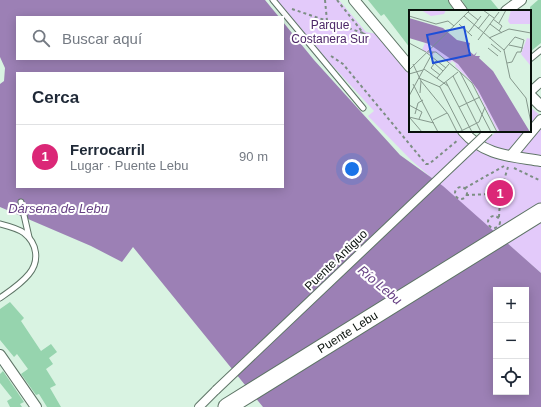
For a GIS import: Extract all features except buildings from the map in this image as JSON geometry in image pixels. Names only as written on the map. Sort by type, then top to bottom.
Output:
[{"type":"main road","name":"Puente Lebu","points":[[230,405],[541,212]]},
{"type":"street","points":[[354,0],[409,66]]},
{"type":"street","points":[[454,0],[461,10]]},
{"type":"street","points":[[507,10],[521,0]]},
{"type":"street","points":[[531,93],[541,82]]},
{"type":"street","points":[[531,95],[541,106]]},
{"type":"street","points":[[510,160],[541,120]]},
{"type":"street","name":"Puente Antiguo","points":[[199,407],[488,132]]},
{"type":"street","points":[[466,135],[487,151],[510,160],[541,161]]},
{"type":"street","points":[[0,355],[3,366],[36,407]]},
{"type":"lane","points":[[273,0],[364,108]]},
{"type":"lane","points":[[531,58],[541,50]]},
{"type":"lane","points":[[0,298],[26,278],[34,266],[36,254],[29,238],[21,202]]},
{"type":"lane","points":[[0,224],[23,232],[29,238]]},
{"type":"path","points":[[326,0],[327,21]]},
{"type":"path","points":[[290,8],[364,34]]},
{"type":"path","points":[[331,56],[343,64],[423,160],[432,161],[466,135]]},
{"type":"path","points":[[510,160],[516,169],[541,181]]},
{"type":"path","points":[[500,200],[505,198],[506,194],[502,187],[510,160]]},
{"type":"path","points":[[493,194],[466,195],[460,198],[455,195],[458,188],[465,188],[510,160]]},
{"type":"path","points":[[493,194],[495,188],[502,187]]},
{"type":"path","points":[[465,188],[466,195]]},
{"type":"path","points":[[493,194],[495,198],[500,200]]},
{"type":"path","points":[[499,218],[496,216],[491,217],[488,224],[491,227],[497,227],[500,222],[500,200]]},
{"type":"green space","name":"Parque Costanera Sur","points":[[269,0],[339,0],[366,32],[377,34],[409,73],[409,132],[456,132],[475,151],[496,132],[531,132],[531,108],[541,116],[541,273],[411,160],[368,116],[374,111],[332,65],[326,69],[284,18],[284,16],[282,16]]},
{"type":"water","points":[[0,0],[265,0],[278,16],[16,16],[16,60],[284,60],[284,23],[314,60],[400,155],[443,186],[541,273],[541,407],[263,407],[133,247],[122,262],[91,246],[0,207],[0,84],[4,81],[5,68],[0,57]]},
{"type":"place","name":"Ferrocarril","points":[[500,193]]},
{"type":"water label","name":"Dársena de Lebu","points":[[58,208]]},
{"type":"water label","name":"Río Lebu","points":[[380,285]]}]
